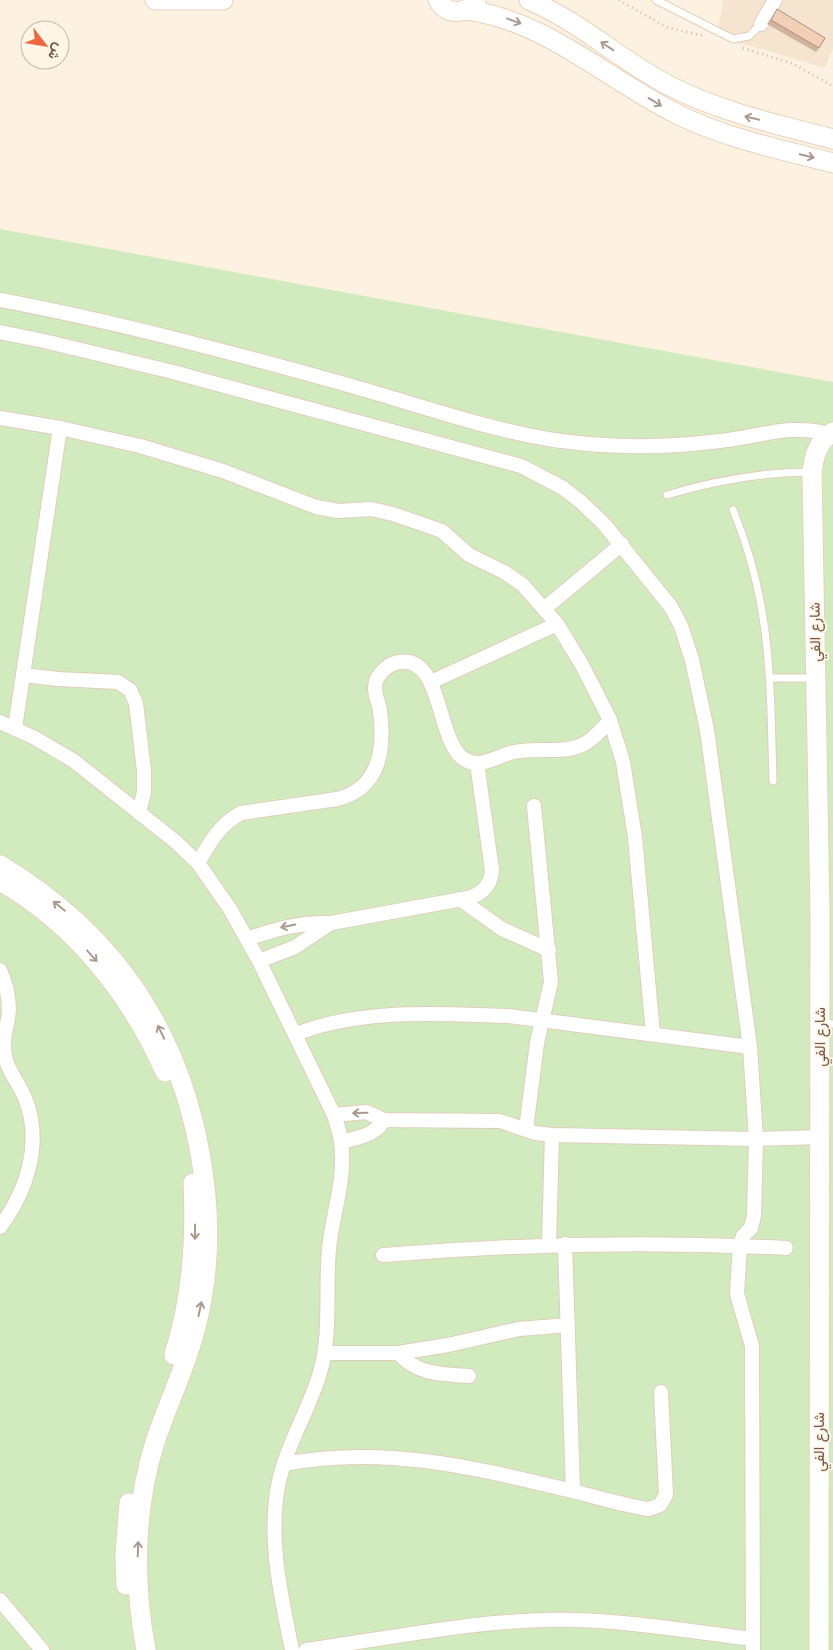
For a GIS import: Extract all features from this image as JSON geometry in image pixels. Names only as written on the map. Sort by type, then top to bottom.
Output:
[{"type":"street","points":[[156,0],[223,0]]},
{"type":"street","points":[[529,0],[571,22],[642,70],[691,96],[743,116],[833,139]]},
{"type":"street","points":[[761,24],[775,0]]},
{"type":"street","points":[[435,1],[450,11],[472,5],[544,34],[652,100],[694,123],[739,139],[833,163]]},
{"type":"street","points":[[0,300],[235,353],[495,427],[553,440],[609,446],[666,446],[722,441],[795,428],[831,433]]},
{"type":"street","points":[[0,332],[173,372],[521,466],[542,476],[581,502],[622,544],[670,607],[681,626],[699,686],[750,1047],[756,1138],[753,1222],[740,1246],[738,1302],[748,1327],[752,1346],[753,1644],[606,1621],[544,1620],[481,1625],[306,1650]]},
{"type":"street","points":[[0,418],[60,428],[182,458],[316,507],[338,511],[382,510],[432,527],[449,536],[478,560],[496,567],[518,581],[557,624],[582,664],[610,720],[623,762],[632,810],[653,1034]]},
{"type":"street","points":[[15,728],[60,428]]},
{"type":"street","name":"شارع الفي","points":[[819,1650],[823,1320],[820,1137],[826,1024],[812,472],[814,456],[831,433]]},
{"type":"street","points":[[544,608],[622,544]]},
{"type":"street","points":[[431,682],[557,624]]},
{"type":"street","points":[[198,863],[222,825],[241,813],[337,799],[351,794],[364,786],[375,772],[380,755],[381,725],[375,689],[381,673],[392,664],[412,663],[423,670],[431,682],[442,718],[459,755],[466,761],[476,763],[523,751],[574,748],[591,739],[610,720]]},
{"type":"street","points":[[23,675],[118,682],[130,690],[136,703],[144,771],[144,792],[139,813]]},
{"type":"street","points":[[0,722],[15,728],[74,761],[176,842],[198,863],[216,887],[259,961],[334,1115],[342,1142],[342,1166],[329,1248],[325,1353],[314,1390],[292,1436],[284,1464],[275,1510],[275,1558],[292,1650]]},
{"type":"street","points":[[247,939],[298,924],[331,923],[479,894],[487,885],[491,874],[476,763]]},
{"type":"street","points":[[526,1130],[542,1021],[551,982],[534,806]]},
{"type":"street","points":[[0,865],[41,892],[79,923],[130,980],[156,1021],[175,1062],[197,1134],[208,1209],[207,1267],[196,1327],[180,1378],[155,1442],[142,1497],[138,1579],[139,1605],[146,1650]]},
{"type":"street","points":[[0,882],[34,903],[76,939],[129,1004],[169,1080],[185,1131],[190,1158],[195,1235],[190,1288],[174,1357],[138,1456],[128,1506],[125,1573],[135,1650]]},
{"type":"street","points":[[460,899],[502,929],[549,950]]},
{"type":"street","points":[[259,961],[295,948],[331,923]]},
{"type":"street","points":[[0,970],[9,998],[4,1038],[5,1057],[26,1099],[32,1143],[31,1158],[24,1186],[11,1213],[0,1227]]},
{"type":"street","points":[[296,1034],[338,1021],[382,1016],[468,1015],[542,1021],[750,1047]]},
{"type":"street","points":[[334,1115],[366,1112],[384,1120],[500,1121],[526,1130],[552,1135],[820,1137]]},
{"type":"street","points":[[342,1142],[370,1134],[384,1120]]},
{"type":"street","points":[[549,1245],[552,1135]]},
{"type":"street","points":[[565,1244],[573,1491]]},
{"type":"street","points":[[383,1255],[565,1244],[786,1248]]},
{"type":"street","points":[[325,1353],[398,1354],[519,1329],[568,1325]]},
{"type":"street","points":[[398,1354],[404,1361],[421,1370],[469,1376]]},
{"type":"street","points":[[284,1464],[339,1457],[405,1457],[463,1466],[649,1509],[660,1505],[666,1495],[661,1392]]},
{"type":"street","points":[[0,1600],[42,1650]]},
{"type":"lane","points":[[656,0],[733,39],[750,36],[761,24]]},
{"type":"lane","points":[[668,495],[745,476],[812,472]]},
{"type":"lane","points":[[733,510],[750,554],[761,599],[770,678],[773,781]]},
{"type":"lane","points":[[770,678],[816,678]]},
{"type":"shaded area","points":[[723,0],[833,0],[833,49],[825,68],[717,36]]},
{"type":"green space","points":[[0,229],[833,382],[833,1650],[0,1650]]},
{"type":"building","points":[[777,9],[825,38],[819,48],[771,20]]}]
